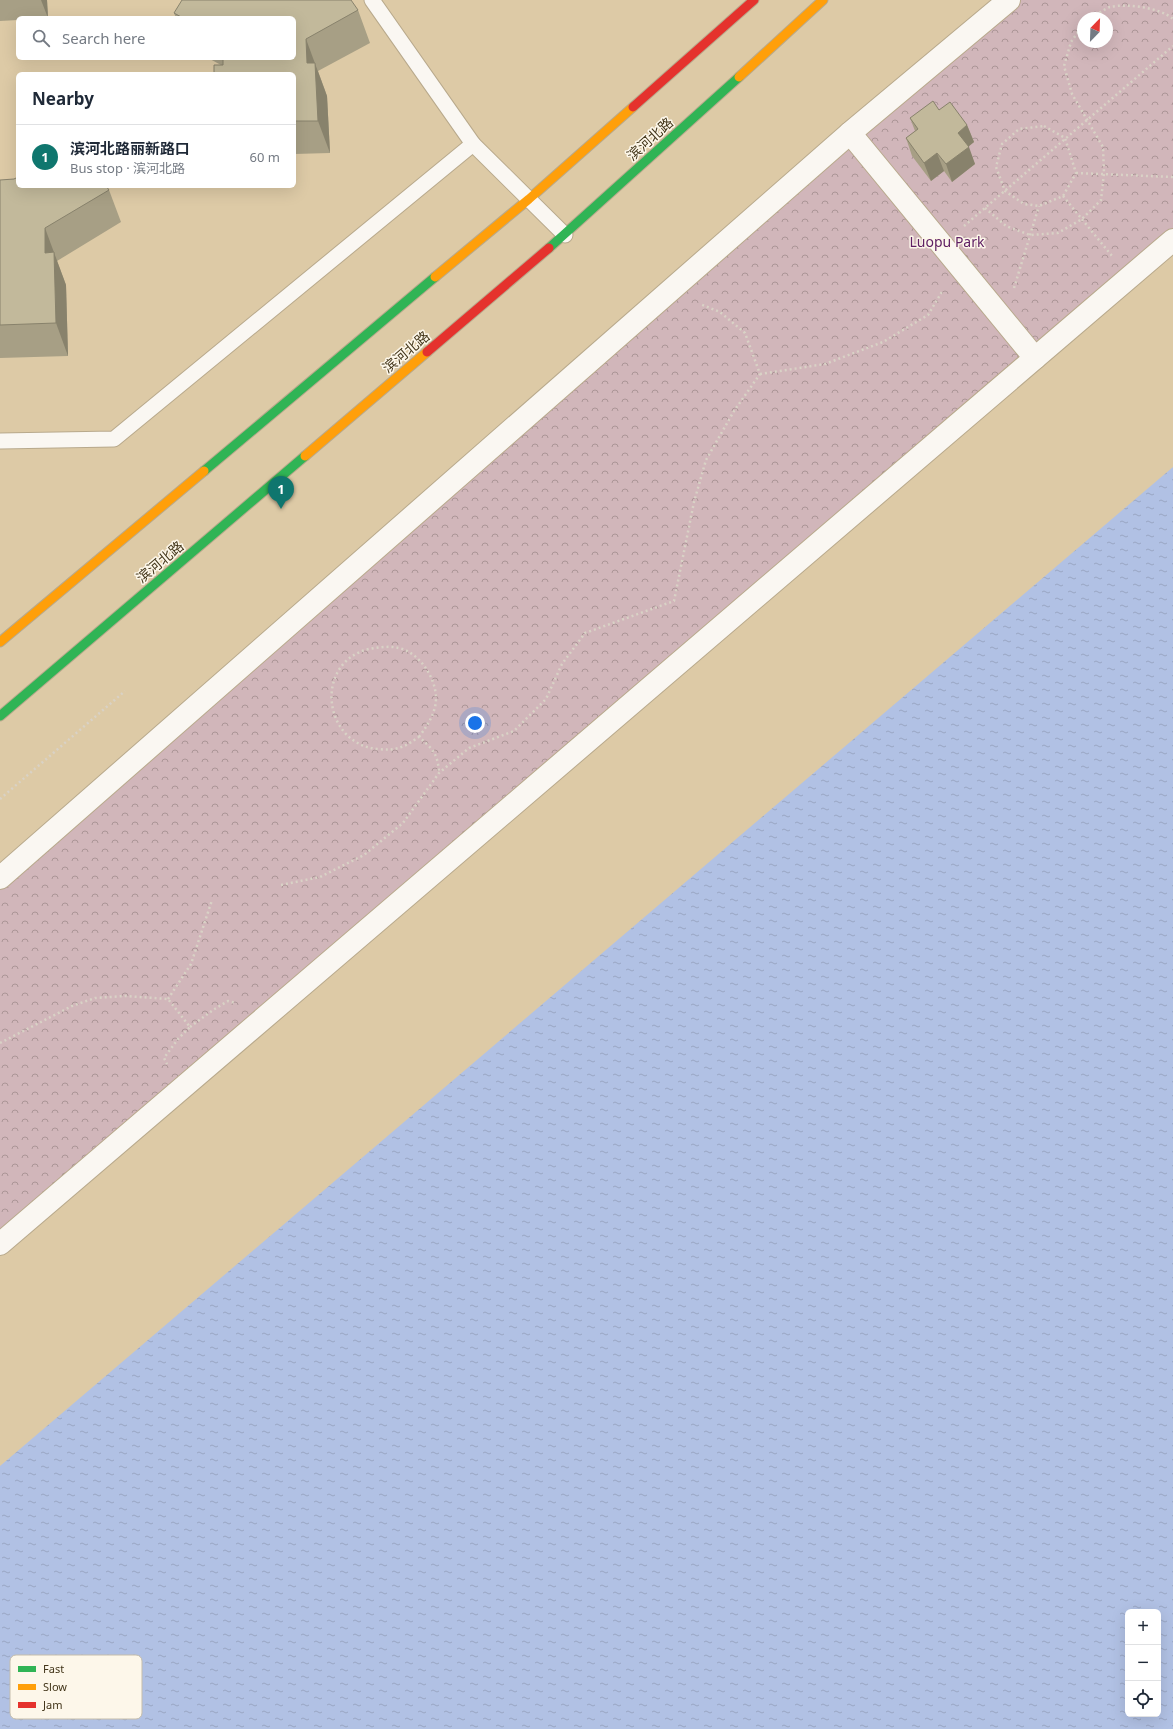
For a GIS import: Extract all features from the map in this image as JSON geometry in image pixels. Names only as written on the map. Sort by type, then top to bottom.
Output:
[{"type":"main road","points":[[0,642],[529,199],[754,0]]},
{"type":"main road","name":"滨河北路","points":[[0,716],[565,235],[823,0]]},
{"type":"street","points":[[0,878],[850,133],[1009,0]]},
{"type":"street","points":[[850,133],[1035,358]]},
{"type":"street","points":[[0,1244],[1173,240]]},
{"type":"lane","points":[[372,0],[474,144],[565,235]]},
{"type":"lane","points":[[0,441],[114,439],[474,144]]},
{"type":"path","points":[[1101,12],[1110,7],[1138,6],[1167,13],[1173,19]]},
{"type":"path","points":[[985,208],[1006,226],[1030,235],[1058,233],[1082,219],[1101,200],[1104,173],[1103,147],[1072,94],[1064,66],[1071,42],[1077,34]]},
{"type":"path","points":[[942,245],[1173,46]]},
{"type":"path","points":[[1044,126],[1065,138],[1076,173],[1063,196],[1038,206],[1024,204],[1005,191],[996,167],[1002,144],[1019,129],[1044,126]]},
{"type":"path","points":[[1076,173],[1173,177]]},
{"type":"path","points":[[1063,196],[1130,277]]},
{"type":"path","points":[[1004,320],[1038,206]]},
{"type":"path","points":[[281,885],[320,877],[364,855],[403,823],[439,773],[469,748],[514,731],[546,699],[562,664],[585,633],[674,601],[694,502],[706,460],[734,411],[760,374],[825,364],[883,342],[928,315],[959,265]]},
{"type":"path","points":[[662,298],[692,300],[720,312],[745,333],[760,374]]},
{"type":"path","points":[[384,646],[404,650],[417,658],[428,671],[434,687],[435,706],[430,722],[419,737],[405,746],[389,750],[368,748],[354,741],[340,728],[333,714],[331,694],[334,680],[344,664],[360,652],[384,646]]},
{"type":"path","points":[[0,799],[125,691]]},
{"type":"path","points":[[419,737],[432,748],[438,758],[439,773]]},
{"type":"path","points":[[168,998],[191,964],[212,900]]},
{"type":"path","points":[[0,1042],[72,1006],[95,998],[125,996],[168,998]]},
{"type":"path","points":[[168,998],[190,1027],[178,1039],[164,1058],[178,1092]]},
{"type":"green space","name":"Luopu Park","points":[[1009,0],[1173,0],[1173,240],[0,1244],[0,878]]},
{"type":"water","points":[[1173,467],[1173,1729],[0,1729],[0,1466]]},
{"type":"building","points":[[182,0],[351,0],[358,10],[306,39],[307,63],[315,63],[318,121],[296,121],[296,72],[214,72],[214,65],[223,65],[223,60],[296,60],[296,16],[179,16],[174,13]]},
{"type":"building","points":[[933,101],[939,110],[950,102],[967,125],[958,133],[969,147],[946,164],[937,153],[924,163],[906,138],[918,129],[910,118]]},
{"type":"building","points":[[16,178],[16,188],[108,188],[109,190],[45,228],[45,253],[54,252],[56,323],[0,325],[0,180]]},
{"type":"traffic: fast","points":[[549,248],[739,77]]},
{"type":"traffic: fast","points":[[204,471],[435,277]]},
{"type":"traffic: fast","points":[[0,716],[305,456]]},
{"type":"traffic: slow","points":[[739,77],[823,0]]},
{"type":"traffic: slow","points":[[435,277],[529,199],[633,107]]},
{"type":"traffic: slow","points":[[305,456],[427,352]]},
{"type":"traffic: slow","points":[[0,642],[204,471]]},
{"type":"traffic: jam","points":[[633,107],[754,0]]},
{"type":"traffic: jam","points":[[427,352],[549,248]]},
{"type":"place","name":"滨河北路丽新路口","points":[[281,509]]}]
